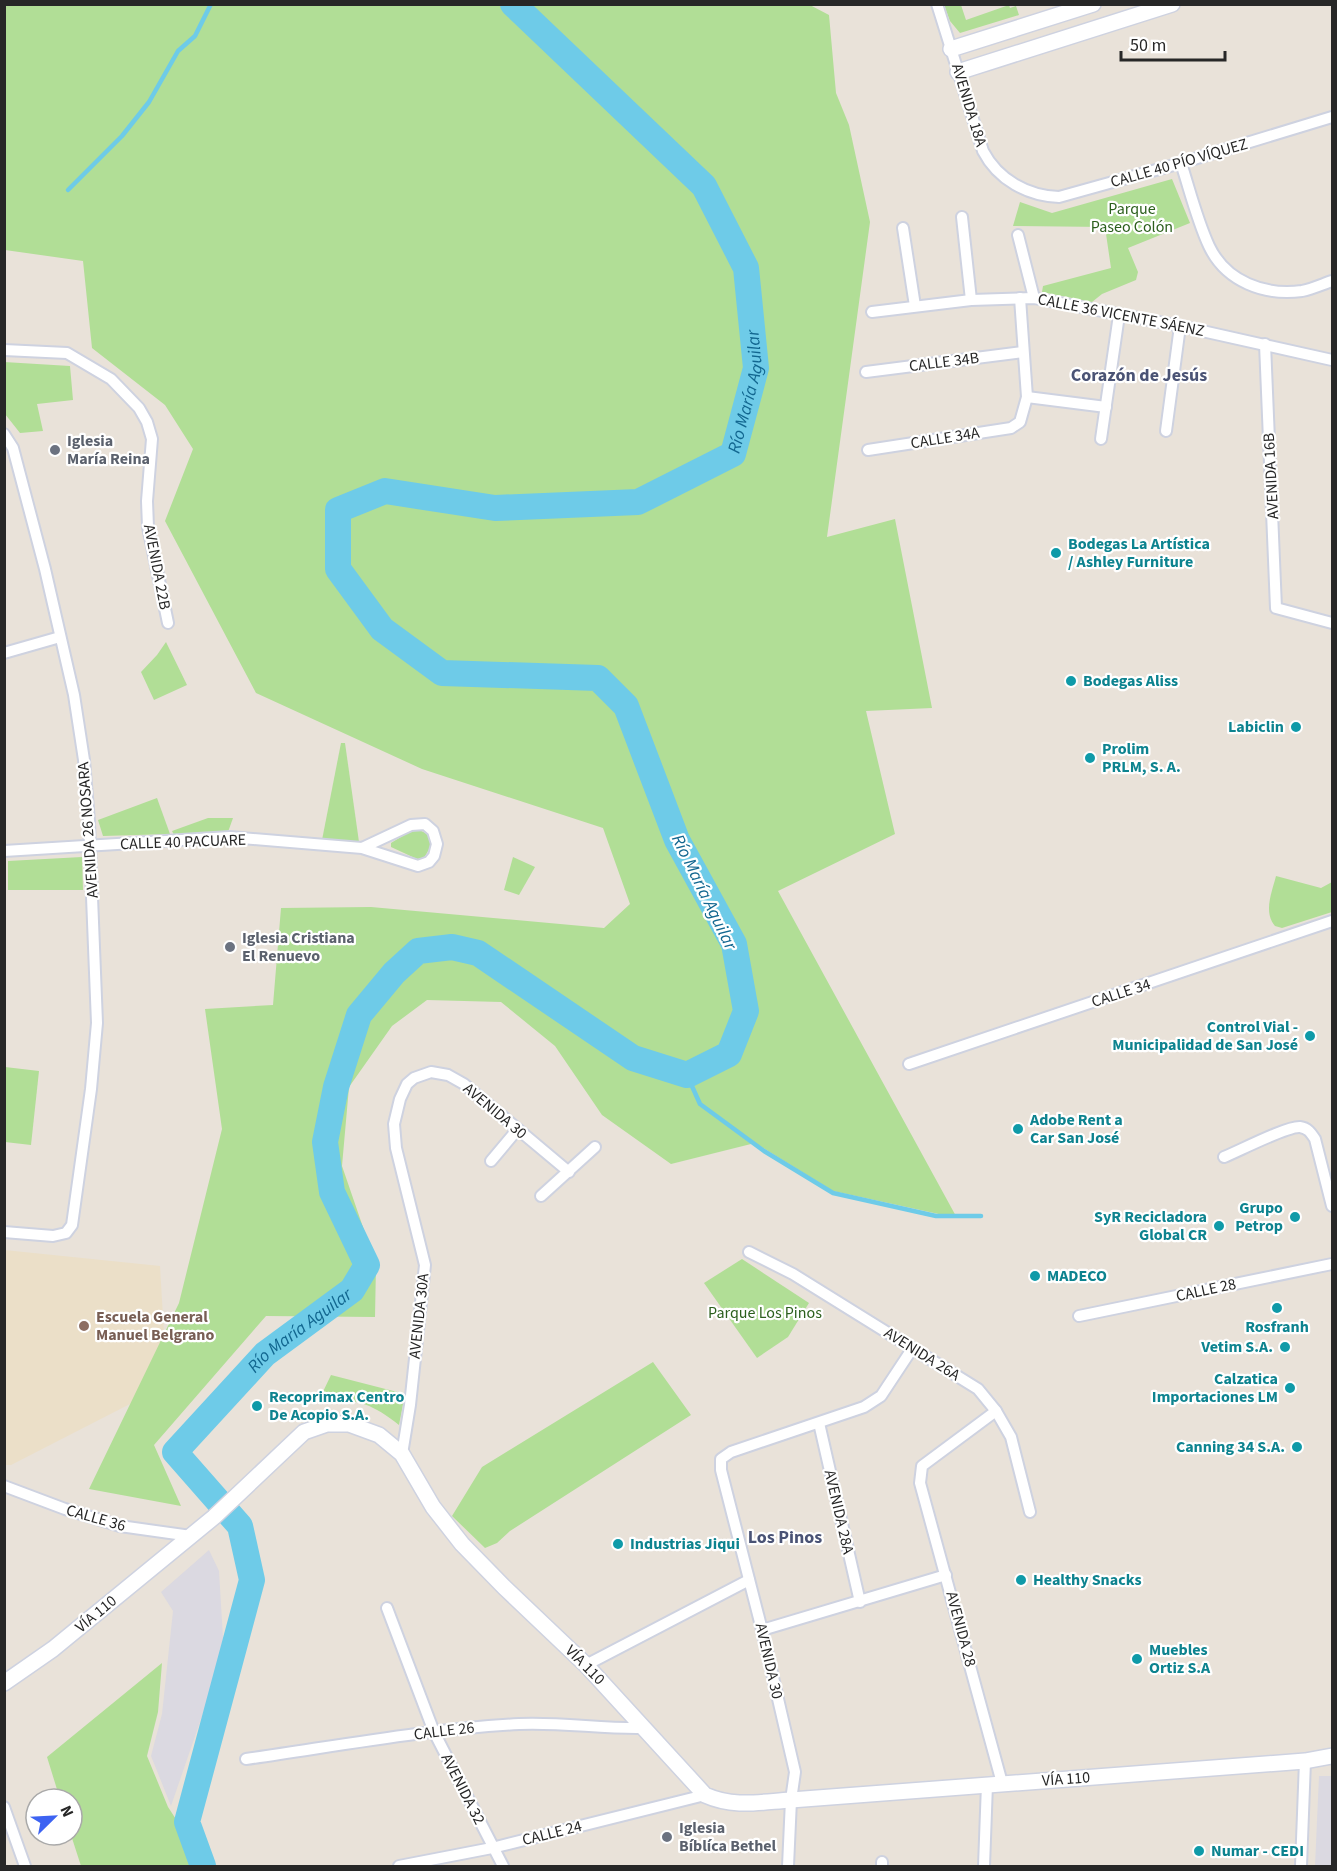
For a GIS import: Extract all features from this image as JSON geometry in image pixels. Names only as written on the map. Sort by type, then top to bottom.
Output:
[{"type":"main road","points":[[951,49],[1093,4]]},
{"type":"main road","points":[[958,72],[1172,4]]},
{"type":"main road","name":"VÍA 110","points":[[4,1683],[53,1649],[214,1517],[304,1432],[327,1424],[349,1424],[379,1434],[402,1454],[433,1507],[462,1544],[586,1665],[705,1795],[721,1802],[791,1800],[1305,1761],[1332,1756]]},
{"type":"main road","name":"VÍA 110","points":[[1305,1761],[1332,1763]]},
{"type":"street","name":"AVENIDA 18A","points":[[937,4],[983,151],[988,160],[1009,181],[1024,190]]},
{"type":"street","name":"CALLE 40 PÍO VÍQUEZ","points":[[1024,190],[1042,196],[1059,197],[1181,164],[1332,117]]},
{"type":"street","points":[[1181,164],[1209,247],[1223,267],[1235,278],[1267,291],[1286,292],[1304,290],[1332,281]]},
{"type":"street","points":[[962,217],[971,300]]},
{"type":"street","points":[[903,228],[915,306]]},
{"type":"street","points":[[1018,236],[1034,298]]},
{"type":"street","points":[[1020,298],[1027,397],[1106,406]]},
{"type":"street","name":"CALLE 36 VICENTE SÁENZ","points":[[872,312],[971,300],[1034,298],[1180,326],[1332,360]]},
{"type":"street","points":[[1101,439],[1119,315]]},
{"type":"street","points":[[1166,431],[1180,326]]},
{"type":"street","name":"AVENIDA 16B","points":[[1265,344],[1276,608],[1332,623]]},
{"type":"street","name":"AVENIDA 22B","points":[[4,350],[67,353],[111,379],[139,408],[147,422],[152,439],[147,491],[148,527],[168,623]]},
{"type":"street","name":"CALLE 34B","points":[[866,372],[1023,352]]},
{"type":"street","name":"CALLE 34A","points":[[868,450],[1011,428],[1020,422],[1027,397]]},
{"type":"street","name":"AVENIDA 26 NOSARA","points":[[4,434],[14,448],[45,569],[74,695],[81,739],[91,846],[97,1023],[91,1089],[72,1224],[66,1233],[53,1236],[4,1232]]},
{"type":"street","points":[[4,653],[60,637]]},
{"type":"street","name":"CALLE 40 PACUARE","points":[[4,850],[230,837],[362,848],[418,866],[429,862],[434,856],[437,844],[433,831],[425,824],[411,825],[362,848]]},
{"type":"street","name":"CALLE 34","points":[[909,1064],[1332,921]]},
{"type":"street","name":"AVENIDA 30","points":[[414,1078],[431,1072],[448,1075],[464,1084],[568,1172]]},
{"type":"street","name":"AVENIDA 30A","points":[[402,1454],[410,1405],[424,1265],[396,1148],[394,1124],[400,1099],[407,1084],[414,1078]]},
{"type":"street","points":[[1224,1157],[1291,1129],[1305,1128],[1315,1139],[1332,1206]]},
{"type":"street","points":[[491,1161],[517,1130]]},
{"type":"street","points":[[541,1196],[595,1147]]},
{"type":"street","name":"AVENIDA 26A","points":[[749,1252],[793,1274],[978,1389],[996,1411],[1011,1437],[1030,1512]]},
{"type":"street","name":"CALLE 28","points":[[1079,1316],[1332,1264]]},
{"type":"street","points":[[819,1423],[864,1407],[881,1396],[912,1349]]},
{"type":"street","name":"AVENIDA 28","points":[[984,1866],[994,1783],[946,1575],[920,1483],[920,1475],[922,1466],[996,1411]]},
{"type":"street","name":"AVENIDA 30","points":[[788,1866],[791,1800],[795,1772],[721,1470],[721,1459],[731,1452],[819,1423]]},
{"type":"street","name":"AVENIDA 28A","points":[[819,1423],[860,1602]]},
{"type":"street","name":"CALLE 36","points":[[4,1486],[65,1509],[120,1526],[191,1536]]},
{"type":"street","points":[[762,1630],[946,1575]]},
{"type":"street","points":[[586,1665],[749,1580]]},
{"type":"street","name":"AVENIDA 32","points":[[387,1608],[434,1732],[503,1866]]},
{"type":"street","name":"CALLE 26","points":[[246,1759],[434,1732],[522,1724],[613,1729],[643,1728]]},
{"type":"street","points":[[1302,1866],[1305,1761]]},
{"type":"street","name":"CALLE 24","points":[[399,1866],[492,1848],[705,1795]]},
{"type":"street","points":[[4,1807],[26,1866]]},
{"type":"shaded area","name":"Escuela General Manuel Belgrano","points":[[4,1250],[160,1266],[167,1385],[11,1465],[4,1465]]},
{"type":"shaded area","points":[[209,1550],[219,1571],[223,1638],[212,1687],[171,1806],[151,1756],[162,1714],[173,1611],[161,1592]]},
{"type":"shaded area","points":[[1319,1776],[1332,1776],[1332,1866],[1315,1866]]},
{"type":"green space","points":[[808,4],[829,15],[836,93],[849,125],[870,222],[827,537],[895,519],[932,708],[866,711],[895,834],[778,891],[957,1218],[833,1191],[755,1143],[671,1164],[602,1115],[555,1046],[501,1002],[427,1000],[392,1026],[349,1087],[342,1166],[376,1265],[375,1317],[266,1316],[154,1445],[181,1506],[89,1489],[179,1303],[222,1129],[205,1009],[273,1005],[281,908],[371,907],[604,928],[630,904],[603,828],[422,769],[256,693],[165,521],[193,449],[165,405],[92,348],[83,261],[5,250],[5,5]]},
{"type":"green space","points":[[944,5],[961,5],[966,20],[1009,5],[1010,8],[1016,6],[1019,15],[960,33],[950,21]]},
{"type":"green space","name":"Parque Paseo Colón","points":[[1172,179],[1190,223],[1128,248],[1138,272],[1136,280],[1102,294],[1092,302],[1042,292],[1043,286],[1111,268],[1105,227],[1013,226],[1020,202],[1052,213]]},
{"type":"green space","points":[[4,362],[70,366],[73,400],[37,404],[43,431],[20,433],[5,414]]},
{"type":"green space","points":[[166,642],[187,685],[154,700],[141,672]]},
{"type":"green space","points":[[341,743],[345,743],[359,842],[322,840]]},
{"type":"green space","points":[[157,798],[170,834],[103,836],[98,820]]},
{"type":"green space","points":[[208,818],[233,818],[228,832],[174,835],[172,831]]},
{"type":"green space","points":[[419,830],[430,835],[432,844],[424,858],[417,859],[391,847],[391,843],[409,832]]},
{"type":"green space","points":[[82,857],[83,890],[8,890],[8,861]]},
{"type":"green space","points":[[513,857],[535,867],[519,895],[504,890]]},
{"type":"green space","points":[[1276,876],[1321,888],[1332,882],[1332,912],[1282,928],[1275,926],[1271,920],[1269,908]]},
{"type":"green space","points":[[5,1067],[39,1071],[31,1145],[5,1142]]},
{"type":"green space","name":"Parque Los Pinos","points":[[742,1259],[809,1303],[788,1337],[757,1358],[704,1283]]},
{"type":"green space","points":[[653,1362],[691,1415],[510,1531],[497,1543],[485,1548],[452,1516],[482,1467]]},
{"type":"green space","points":[[331,1375],[405,1394],[399,1425],[379,1411],[362,1404],[343,1400],[319,1400]]},
{"type":"green space","points":[[162,1663],[158,1712],[147,1756],[168,1807],[183,1830],[195,1866],[81,1866],[75,1847],[84,1847],[84,1787],[56,1787],[47,1757]]},
{"type":"waterway","points":[[68,190],[122,136],[149,102],[178,51],[195,36],[211,4]]},
{"type":"waterway","name":"Río María Aguilar","points":[[203,1866],[187,1822],[252,1580],[240,1526],[175,1452],[265,1354],[352,1290],[367,1265],[332,1192],[325,1142],[336,1087],[359,1015],[394,973],[418,951],[452,947],[478,953],[633,1058],[687,1075],[729,1054],[746,1011],[734,944],[677,840],[626,706],[598,678],[442,673],[382,629],[338,569],[338,510],[385,491],[495,508],[638,502],[733,454],[756,368],[746,268],[704,186],[513,4]]},
{"type":"waterway","points":[[687,1075],[700,1104],[764,1151],[833,1193],[936,1216],[981,1216]]},
{"type":"place","name":"Iglesia María Reina","points":[[55,450]]},
{"type":"place","name":"Bodegas La Artística / Ashley Furniture","points":[[1056,553]]},
{"type":"place","name":"Bodegas Aliss","points":[[1071,681]]},
{"type":"place","name":"Labiclin","points":[[1296,727]]},
{"type":"place","name":"Prolim PRLM, S. A.","points":[[1090,758]]},
{"type":"place","name":"Iglesia Cristiana El Renuevo","points":[[230,947]]},
{"type":"place","name":"Control Vial - Municipalidad de San José","points":[[1310,1036]]},
{"type":"place","name":"Adobe Rent a Car San José","points":[[1018,1129]]},
{"type":"place","name":"Grupo Petrop","points":[[1295,1217]]},
{"type":"place","name":"SyR Recicladora Global CR","points":[[1219,1226]]},
{"type":"place","name":"MADECO","points":[[1035,1276]]},
{"type":"place","name":"Rosfranh","points":[[1277,1308]]},
{"type":"place","name":"Escuela General Manuel Belgrano","points":[[84,1326]]},
{"type":"place","name":"Vetim S.A.","points":[[1285,1347]]},
{"type":"place","name":"Calzatica Importaciones LM","points":[[1290,1388]]},
{"type":"place","name":"Recoprimax Centro De Acopio S.A.","points":[[257,1406]]},
{"type":"place","name":"Canning 34 S.A.","points":[[1297,1447]]},
{"type":"place","name":"Industrias Jiqui","points":[[618,1544]]},
{"type":"place","name":"Healthy Snacks","points":[[1021,1580]]},
{"type":"place","name":"Muebles Ortiz S.A","points":[[1137,1659]]},
{"type":"place","name":"Iglesia Bíblíca Bethel","points":[[667,1837]]},
{"type":"place","name":"Numar - CEDI","points":[[1199,1851]]},
{"type":"district","name":"Corazón de Jesús","points":[[1139,375]]},
{"type":"district","name":"Los Pinos","points":[[785,1537]]}]
